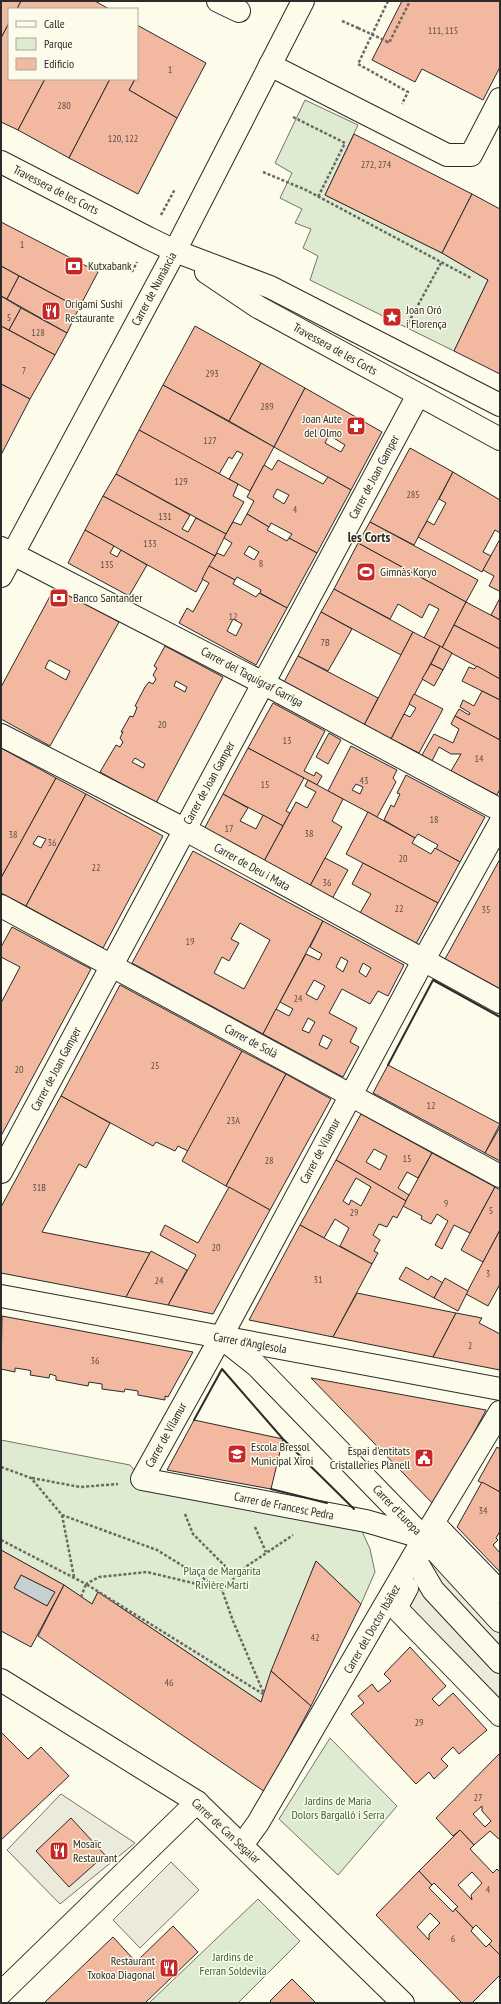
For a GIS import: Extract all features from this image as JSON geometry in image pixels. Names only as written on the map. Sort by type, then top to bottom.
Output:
[{"type":"street","points":[[218,1],[239,11]]},
{"type":"street","name":"Carrer de Numància","points":[[1,576],[7,550],[175,251],[304,1]]},
{"type":"street","points":[[270,66],[447,155],[471,155],[500,99]]},
{"type":"street","name":"Travessera de les Corts","points":[[1,162],[175,251],[270,287],[500,405]]},
{"type":"street","name":"Travessera de les Corts","points":[[175,251],[258,307],[500,439]]},
{"type":"street","name":"Carrer de Joan Gamper","points":[[1,1172],[418,395]]},
{"type":"street","name":"Carrer del Taquígraf Garriga","points":[[7,550],[264,683],[500,810]]},
{"type":"street","name":"Carrer de Deu i Mata","points":[[1,735],[184,829],[500,1002]]},
{"type":"street","name":"Carrer de Vilamur","points":[[142,1479],[221,1337],[423,960],[500,823]]},
{"type":"street","name":"Carrer de Solà","points":[[1,906],[351,1094],[500,1176]]},
{"type":"street","name":"Carrer d'Anglesola","points":[[1,1296],[500,1389]]},
{"type":"street","name":"Carrer d'Europa","points":[[221,1337],[256,1364],[431,1538],[500,1621]]},
{"type":"street","name":"Carrer del Doctor Ibáñez","points":[[242,1845],[258,1823],[431,1538],[500,1412]]},
{"type":"street","name":"Carrer de Francesc Pedra","points":[[142,1479],[366,1521],[431,1538]]},
{"type":"street","name":"Carrer d'Europa","points":[[431,1538],[500,1592]]},
{"type":"street","points":[[416,1562],[433,1590],[500,1662]]},
{"type":"street","name":"Carrer del Doctor Ibáñez","points":[[416,1562],[396,1608],[500,1715]]},
{"type":"street","name":"Carrer de Can Segalar","points":[[1,1680],[197,1802],[403,2003]]},
{"type":"street","points":[[1,1993],[197,1802]]},
{"type":"path","points":[[388,1],[358,64],[408,92],[400,108]]},
{"type":"path","points":[[342,21],[389,43],[410,1]]},
{"type":"path","points":[[293,117],[345,143],[318,197]]},
{"type":"path","points":[[263,172],[318,197],[472,278]]},
{"type":"path","points":[[405,327],[441,263]]},
{"type":"path","points":[[1,1467],[31,1478],[80,1487],[115,1484],[142,1479]]},
{"type":"path","points":[[31,1478],[62,1515],[74,1578]]},
{"type":"path","points":[[180,1486],[181,1505],[192,1534],[235,1576]]},
{"type":"path","points":[[1,1540],[86,1584],[264,1694],[233,1621],[222,1590],[157,1550],[62,1515]]},
{"type":"path","points":[[258,1534],[266,1552]]},
{"type":"path","points":[[222,1590],[235,1576],[266,1552],[291,1535],[299,1535]]},
{"type":"path","points":[[81,1597],[86,1584],[100,1578],[147,1572],[222,1590]]},
{"type":"green space","points":[[305,100],[358,125],[325,195],[442,253],[488,280],[454,351],[310,280],[318,256],[303,248],[311,229],[295,223],[302,209],[280,198],[292,173],[275,163]]},
{"type":"green space","name":"Plaça de Margarita Rivière Martí","points":[[1,1440],[130,1465],[142,1479],[361,1529],[370,1549],[375,1572],[361,1604],[316,1561],[261,1702],[98,1592],[92,1604],[64,1585],[1,1550]]},
{"type":"green space","name":"Jardins de Maria Dolors Bargalló i Serra","points":[[330,1738],[397,1806],[338,1875],[279,1819]]},
{"type":"green space","name":"Jardins de Ferran Soldevila","points":[[258,1899],[300,1941],[238,2003],[149,2003]]},
{"type":"shaded area","points":[[435,1559],[500,1629],[500,1727],[398,1627]]},
{"type":"shaded area","points":[[21,1575],[55,1592],[47,1606],[14,1588]]},
{"type":"shaded area","points":[[61,1794],[135,1843],[60,1904],[7,1850]]},
{"type":"shaded area","points":[[171,1862],[199,1890],[140,1948],[113,1920]]},
{"type":"building","points":[[1,1],[21,1],[18,8],[8,8],[8,25],[1,38]]},
{"type":"building","points":[[21,1],[95,1],[107,8],[18,8]]},
{"type":"building","points":[[402,1],[500,1],[500,67],[483,100],[422,69],[415,82],[372,60]]},
{"type":"building","points":[[8,25],[8,80],[44,80],[18,130],[1,122],[1,38]]},
{"type":"building","points":[[138,26],[206,63],[177,118],[129,90],[134,80],[138,80]]},
{"type":"building","points":[[44,80],[109,80],[69,158],[18,130]]},
{"type":"building","points":[[109,80],[134,80],[129,90],[177,118],[138,194],[69,158]]},
{"type":"building","points":[[354,134],[472,194],[442,253],[325,195]]},
{"type":"building","points":[[472,194],[500,209],[500,374],[454,351],[488,280],[442,253]]},
{"type":"building","points":[[1,222],[98,272],[79,308],[1,266]]},
{"type":"building","points":[[1,266],[19,276],[7,299],[1,296]]},
{"type":"building","points":[[19,276],[79,308],[67,333],[7,299]]},
{"type":"building","points":[[1,296],[21,308],[9,330],[1,326]]},
{"type":"building","points":[[21,308],[67,333],[55,355],[9,330]]},
{"type":"building","points":[[1,326],[55,355],[30,399],[1,384]]},
{"type":"building","points":[[195,326],[261,363],[229,421],[163,385]]},
{"type":"building","points":[[261,363],[305,388],[274,447],[229,421]]},
{"type":"building","points":[[1,384],[30,399],[1,455]]},
{"type":"building","points":[[163,385],[274,447],[250,491],[229,479],[243,454],[237,451],[232,459],[229,457],[219,474],[139,430]]},
{"type":"building","points":[[305,388],[382,432],[351,490],[274,447]],"holes":[[[329,435],[345,445],[341,452],[325,443]]]},
{"type":"building","points":[[139,430],[238,484],[233,496],[244,502],[226,534],[116,474]]},
{"type":"building","points":[[410,448],[453,472],[414,545],[370,522]]},
{"type":"building","points":[[278,460],[323,484],[328,477],[351,490],[317,553],[289,538],[292,534],[271,523],[269,527],[247,514],[254,501],[247,497],[264,465],[272,470]],"holes":[[[277,489],[289,495],[284,504],[273,497]]]},
{"type":"building","points":[[453,472],[500,500],[500,533],[495,530],[483,552],[491,556],[482,572],[418,537],[427,521],[434,525],[446,503],[439,499]]},
{"type":"building","points":[[116,474],[190,515],[182,529],[188,532],[196,518],[226,534],[215,556],[103,496]]},
{"type":"building","points":[[103,496],[215,556],[196,592],[85,530]]},
{"type":"building","points":[[247,514],[269,527],[267,530],[287,541],[289,538],[317,553],[287,608],[260,593],[261,590],[237,577],[235,580],[209,566],[217,553],[224,556],[232,543],[224,538],[233,522],[241,525]],"holes":[[[249,546],[259,552],[254,560],[244,554]]]},
{"type":"building","points":[[370,522],[478,580],[466,602],[358,543]]},
{"type":"building","points":[[85,530],[114,546],[110,553],[117,557],[121,550],[147,565],[129,596],[68,563]]},
{"type":"building","points":[[500,539],[499,591],[489,586],[494,576],[483,570]]},
{"type":"building","points":[[358,543],[466,602],[442,648],[424,638],[439,609],[429,604],[422,618],[398,604],[390,619],[334,589]]},
{"type":"building","points":[[209,566],[235,580],[233,584],[256,597],[259,593],[287,608],[256,665],[179,623],[187,608],[193,612],[209,583],[202,579]],"holes":[[[233,619],[242,624],[236,636],[227,631]]]},
{"type":"building","points":[[55,587],[119,622],[50,746],[1,719],[1,687]],"holes":[[[49,660],[70,671],[66,680],[45,668]]]},
{"type":"building","points":[[334,589],[413,632],[401,655],[321,612]]},
{"type":"building","points":[[500,598],[500,620],[491,615]]},
{"type":"building","points":[[466,602],[500,620],[500,649],[454,625]]},
{"type":"building","points":[[321,612],[352,629],[328,671],[298,656]]},
{"type":"building","points":[[454,625],[500,649],[500,679],[442,648]]},
{"type":"building","points":[[413,632],[440,646],[391,739],[364,725]]},
{"type":"building","points":[[165,646],[223,677],[156,803],[100,772],[116,745],[120,747],[123,742],[120,738],[123,732],[121,732],[130,716],[133,717],[137,707],[135,706],[145,687],[149,682],[153,684],[156,679],[153,675],[157,668],[154,666]],"holes":[[[176,681],[187,687],[185,692],[174,686]],[[135,758],[145,764],[143,768],[132,762]]]},
{"type":"building","points":[[440,646],[452,653],[443,670],[431,664]]},
{"type":"building","points":[[298,656],[378,698],[364,725],[284,682]]},
{"type":"building","points":[[431,664],[443,670],[434,686],[422,679]]},
{"type":"building","points":[[477,666],[500,679],[500,700],[462,681],[469,667],[474,669]]},
{"type":"building","points":[[482,691],[500,700],[500,740],[455,716],[459,709],[469,715],[470,713],[460,707],[463,700],[474,706]]},
{"type":"building","points":[[414,694],[443,709],[419,753],[391,739],[404,714],[410,717],[416,708],[409,704]]},
{"type":"building","points":[[273,703],[325,731],[304,771],[314,776],[316,772],[322,776],[317,785],[248,748]]},
{"type":"building","points":[[455,716],[500,740],[500,789],[497,795],[451,771],[461,754],[451,754],[439,747],[432,761],[422,755],[434,734],[453,743],[459,729],[451,724]]},
{"type":"building","points":[[329,733],[341,740],[328,764],[316,757]]},
{"type":"building","points":[[351,746],[397,770],[393,778],[396,782],[377,817],[328,791]],"holes":[[[356,784],[363,787],[360,794],[352,790]]]},
{"type":"building","points":[[1,748],[56,778],[1,878]]},
{"type":"building","points":[[248,748],[304,778],[286,811],[290,813],[283,826],[223,794]]},
{"type":"building","points":[[406,775],[485,817],[460,862],[436,849],[438,845],[418,834],[415,838],[384,820],[391,805],[394,807],[400,794],[397,793]]},
{"type":"building","points":[[56,778],[86,794],[26,906],[1,893],[1,878]],"holes":[[[38,836],[46,839],[41,848],[33,844]]]},
{"type":"building","points":[[308,780],[343,799],[332,821],[342,827],[310,886],[264,861],[296,802],[307,808],[316,792],[305,786]]},
{"type":"building","points":[[86,794],[163,836],[103,948],[26,906]]},
{"type":"building","points":[[223,794],[248,808],[240,821],[256,829],[263,815],[283,826],[264,861],[204,829]]},
{"type":"building","points":[[368,812],[415,838],[412,843],[431,854],[435,848],[460,862],[438,903],[346,854]]},
{"type":"building","points":[[193,851],[323,921],[263,1034],[132,963]],"holes":[[[240,923],[270,940],[244,989],[214,973],[222,957],[229,961],[239,943],[231,939]]]},
{"type":"building","points":[[325,858],[348,870],[332,899],[310,886]]},
{"type":"building","points":[[500,859],[500,989],[445,959]]},
{"type":"building","points":[[363,863],[438,903],[416,944],[360,913],[371,894],[352,884]]},
{"type":"building","points":[[323,921],[404,965],[388,996],[378,991],[370,1004],[342,989],[329,1013],[357,1028],[350,1042],[359,1047],[343,1077],[263,1034],[276,1009],[289,1016],[293,1009],[280,1002],[306,954],[319,960],[322,954],[310,947]],"holes":[[[341,957],[348,961],[343,972],[336,967]],[[363,963],[371,968],[366,977],[359,972]],[[314,980],[325,986],[317,1000],[306,994]],[[308,1018],[315,1022],[309,1033],[302,1030]],[[323,1035],[332,1040],[327,1049],[319,1045]]]},
{"type":"building","points":[[12,927],[91,969],[1,1136],[1,1003],[20,967],[1,957],[1,947]]},
{"type":"building","points":[[120,985],[242,1051],[188,1151],[178,1146],[175,1151],[156,1142],[153,1146],[61,1096]]},
{"type":"building","points":[[242,1051],[286,1074],[226,1186],[182,1161]]},
{"type":"building","points":[[388,1065],[500,1124],[485,1153],[373,1093]]},
{"type":"building","points":[[286,1074],[331,1099],[270,1210],[226,1186]]},
{"type":"building","points":[[61,1096],[110,1123],[86,1168],[79,1164],[42,1232],[150,1253],[126,1297],[1,1273],[1,1207]]},
{"type":"building","points":[[361,1114],[432,1153],[418,1178],[407,1172],[398,1188],[409,1195],[406,1201],[336,1160]],"holes":[[[374,1149],[387,1156],[380,1170],[366,1162]]]},
{"type":"building","points":[[500,1127],[500,1161],[485,1153]]},
{"type":"building","points":[[432,1153],[495,1187],[470,1233],[454,1225],[442,1249],[435,1245],[448,1221],[437,1214],[431,1224],[421,1219],[422,1216],[403,1206]]},
{"type":"building","points":[[336,1160],[406,1201],[397,1218],[393,1216],[387,1227],[379,1224],[373,1235],[380,1240],[374,1251],[378,1253],[372,1264],[340,1246],[349,1228],[335,1219],[324,1238],[300,1225]],"holes":[[[356,1178],[371,1187],[361,1206],[351,1200],[349,1205],[343,1201]]]},
{"type":"building","points":[[229,1187],[270,1210],[213,1314],[168,1305],[196,1255],[160,1235],[165,1225],[198,1243]]},
{"type":"building","points":[[495,1187],[500,1190],[500,1230],[483,1262],[461,1250]]},
{"type":"building","points":[[300,1225],[372,1264],[333,1337],[249,1320]]},
{"type":"building","points":[[500,1230],[500,1284],[488,1306],[466,1294]]},
{"type":"building","points":[[151,1251],[187,1270],[168,1305],[126,1297]]},
{"type":"building","points":[[406,1267],[428,1280],[431,1276],[443,1283],[434,1298],[399,1279]]},
{"type":"building","points":[[445,1278],[468,1291],[458,1311],[434,1298]]},
{"type":"building","points":[[357,1293],[456,1313],[433,1357],[333,1337]]},
{"type":"building","points":[[456,1313],[482,1318],[479,1323],[500,1334],[500,1370],[433,1357]]},
{"type":"building","points":[[2,1316],[193,1352],[168,1397],[165,1396],[165,1400],[138,1395],[138,1391],[125,1389],[124,1392],[102,1389],[102,1384],[89,1382],[88,1386],[56,1380],[56,1376],[50,1374],[49,1378],[30,1375],[31,1371],[28,1370],[15,1368],[15,1372],[1,1369]]},
{"type":"building","name":"Espai d'entitats Cristalleries Planell","points":[[311,1378],[486,1410],[435,1506]]},
{"type":"building","points":[[194,1420],[283,1439],[271,1489],[167,1470]]},
{"type":"building","points":[[497,1447],[500,1449],[500,1492],[478,1481]]},
{"type":"building","points":[[482,1482],[500,1492],[500,1531],[496,1538],[498,1540],[493,1545],[500,1553],[500,1572],[457,1527]]},
{"type":"building","points":[[1,1550],[64,1585],[31,1647],[1,1631]],"holes":[[[21,1575],[55,1592],[47,1606],[14,1588]]]},
{"type":"building","points":[[316,1561],[361,1604],[311,1706],[271,1671]]},
{"type":"building","points":[[64,1585],[92,1604],[98,1592],[261,1702],[271,1671],[311,1706],[265,1792],[38,1636]]},
{"type":"building","points":[[410,1647],[446,1686],[432,1699],[439,1706],[453,1693],[487,1730],[459,1754],[453,1747],[441,1759],[448,1766],[434,1779],[429,1772],[416,1784],[351,1714],[364,1703],[358,1696],[372,1684],[378,1692],[391,1681],[384,1674]]},
{"type":"building","points":[[1,1732],[28,1759],[41,1747],[69,1776],[1,1840]]},
{"type":"building","points":[[500,1753],[500,1840],[490,1831],[474,1845],[460,1830],[453,1836],[436,1818]],"holes":[[[482,1806],[482,1811],[491,1821],[485,1827],[473,1814]]]},
{"type":"building","points":[[71,1818],[105,1855],[69,1887],[36,1851]]},
{"type":"building","points":[[460,1830],[474,1845],[470,1849],[493,1873],[497,1869],[500,1872],[500,1955],[489,1944],[492,1941],[476,1925],[473,1928],[455,1909],[458,1907],[434,1883],[432,1885],[419,1871]],"holes":[[[472,1872],[482,1883],[471,1895],[472,1900],[458,1885]]]},
{"type":"building","points":[[419,1871],[432,1885],[429,1888],[453,1912],[455,1909],[473,1928],[471,1931],[486,1947],[489,1944],[500,1955],[500,1975],[472,2003],[462,2003],[376,1915]],"holes":[[[430,1913],[440,1923],[429,1934],[429,1940],[417,1927]]]},
{"type":"building","points":[[173,1926],[198,1952],[145,2003],[44,2003],[113,1937],[136,1962]]},
{"type":"building","points":[[292,1979],[316,2003],[272,2003],[270,2001]]},
{"type":"wall","points":[[388,1065],[433,980],[500,1017]]},
{"type":"wall","points":[[194,1420],[222,1369],[283,1439],[354,1509]]},
{"type":"wall","points":[[271,1489],[327,1503]]},
{"type":"place","name":"Kutxabank","points":[[74,266]]},
{"type":"place","name":"Origami Sushi Restaurante","points":[[51,311]]},
{"type":"place","name":"Joan Oró i Florença","points":[[392,317]]},
{"type":"place","name":"Joan Aute del Olmo","points":[[356,426]]},
{"type":"place","name":"Gimnàs Koryo","points":[[366,572]]},
{"type":"place","name":"Banco Santander","points":[[59,598]]},
{"type":"place","name":"Escola Bressol Municipal Xiroi","points":[[237,1454]]},
{"type":"place","name":"Espai d'entitats Cristalleries Planell","points":[[424,1458]]},
{"type":"place","name":"Mosaïc Restaurant","points":[[59,1851]]},
{"type":"place","name":"Restaurant Txokoa Diagonal","points":[[169,1968]]},
{"type":"district","name":"les Corts","points":[[369,537]]}]
